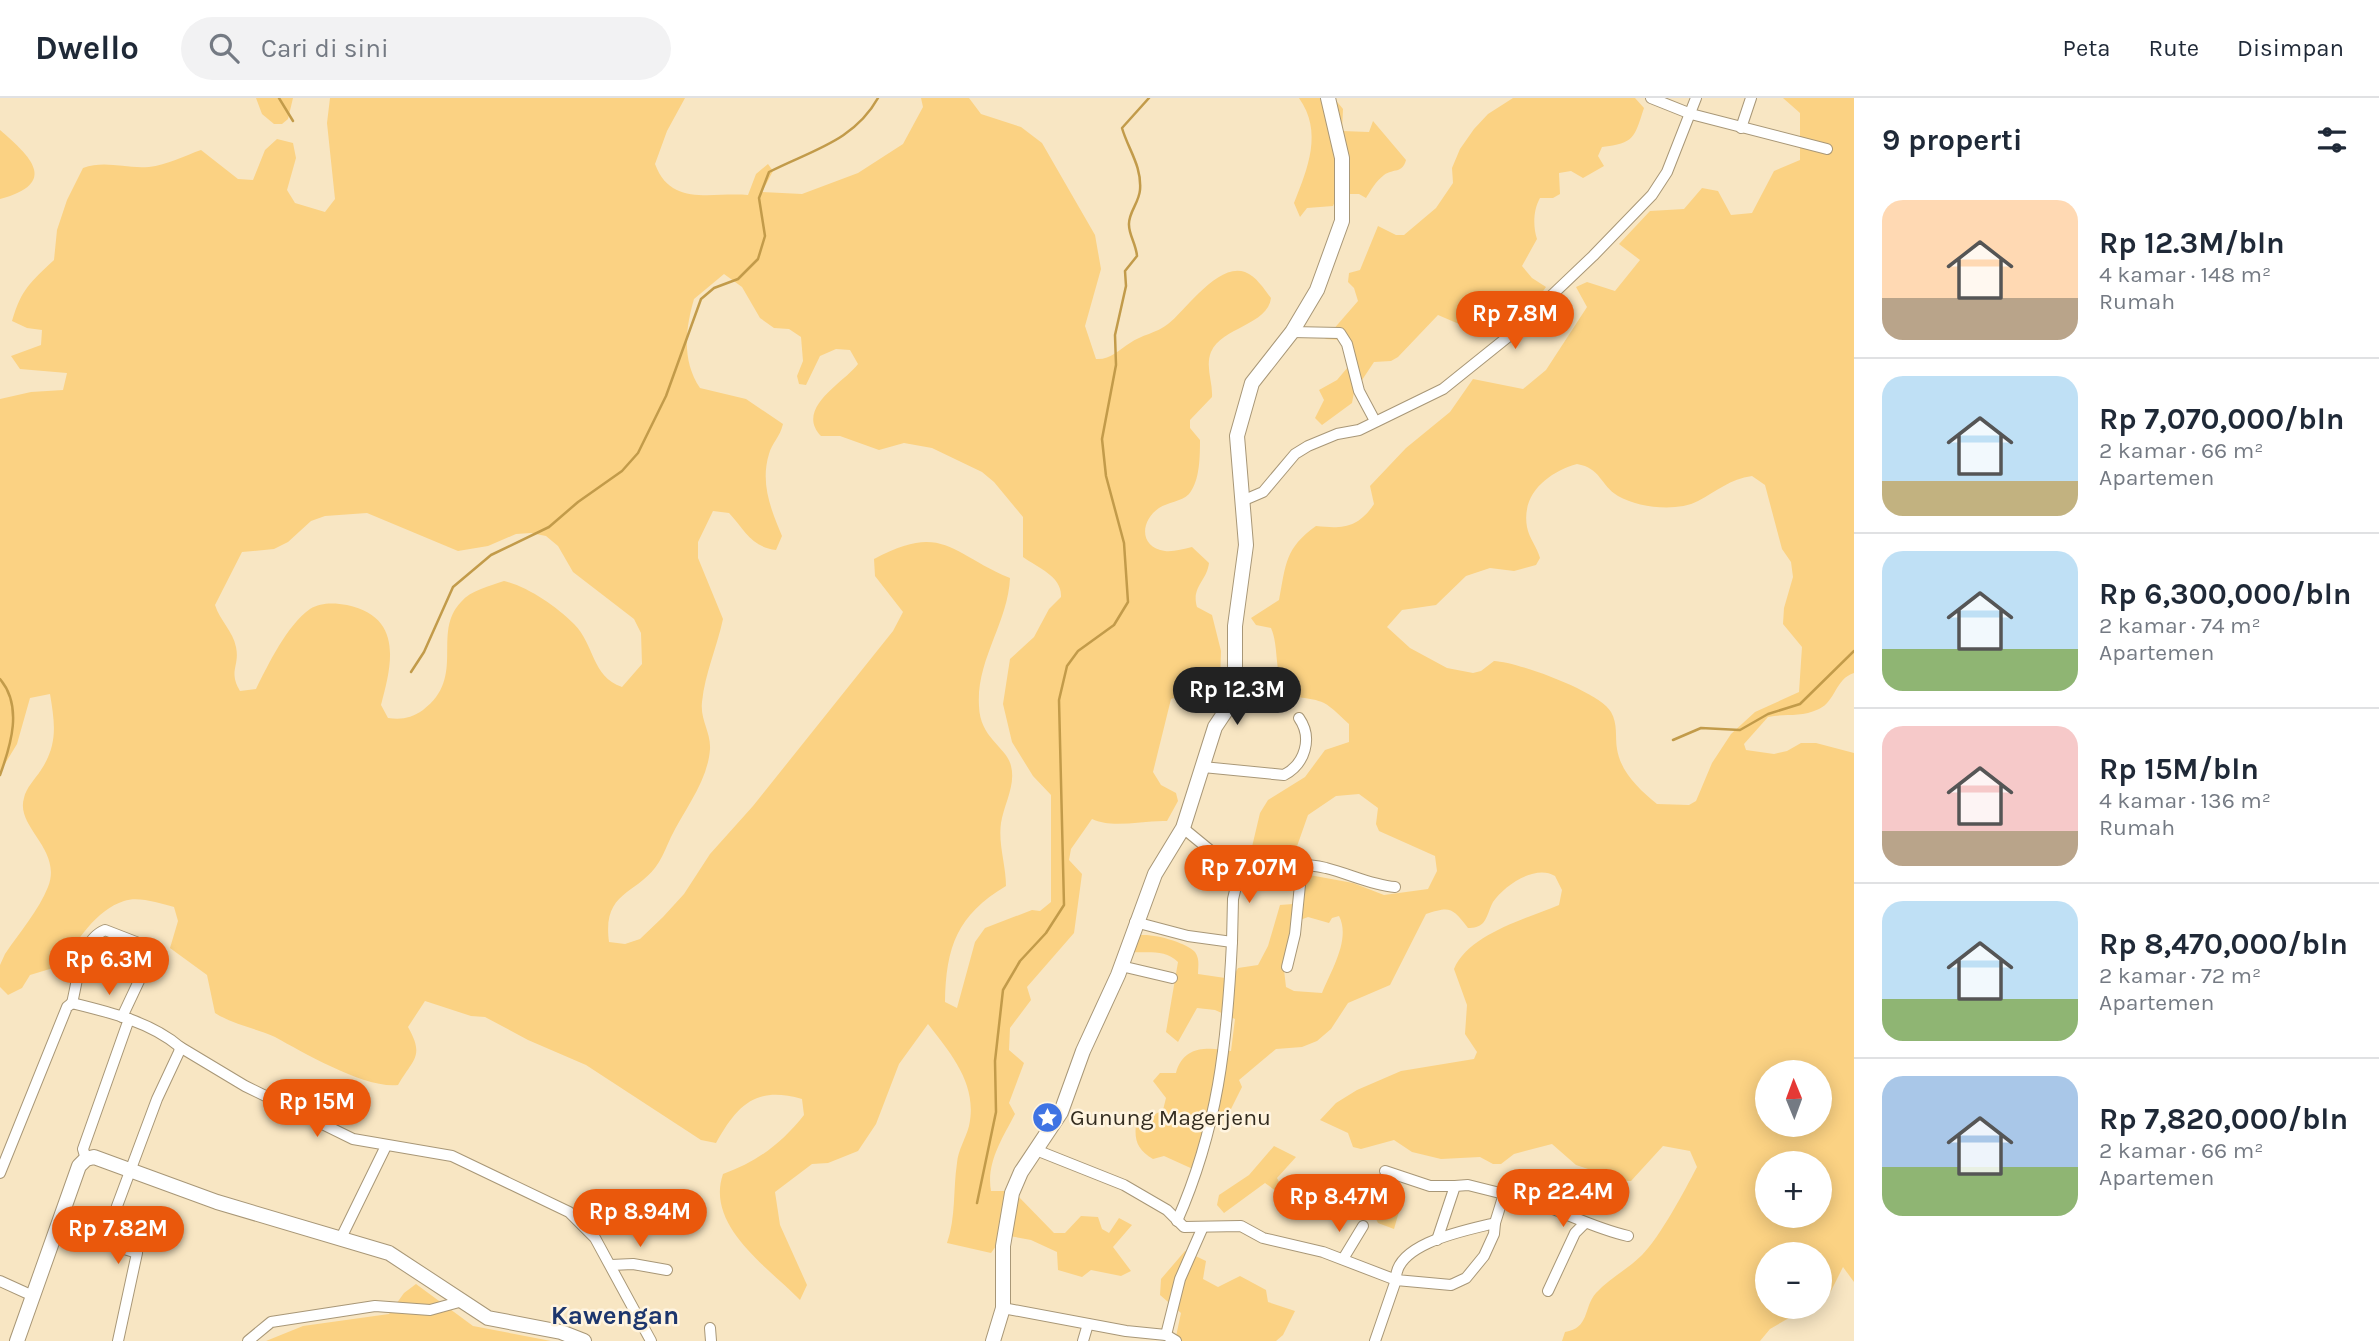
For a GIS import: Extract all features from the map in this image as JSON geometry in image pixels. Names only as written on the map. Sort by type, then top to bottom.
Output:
[{"type":"main road","points":[[993,1341],[1003,1308],[1001,1276],[1006,1220],[1021,1172],[1061,1112],[1164,853],[1182,828],[1215,727],[1229,709],[1237,688],[1235,626],[1246,545],[1237,436],[1242,410],[1252,383],[1292,332],[1321,281],[1342,221],[1342,158],[1328,98]]},
{"type":"main road","points":[[17,1341],[79,1166],[86,1159],[94,1157],[217,1202],[341,1238],[402,1260],[459,1302],[488,1318],[561,1332],[584,1341]]},
{"type":"street","points":[[1651,98],[1690,114],[1827,149]]},
{"type":"street","points":[[1242,502],[1263,492],[1295,454],[1308,446],[1375,421],[1421,400],[1461,377],[1600,250],[1659,185],[1696,98]]},
{"type":"street","points":[[1741,128],[1751,98]]},
{"type":"street","points":[[1292,332],[1340,333],[1348,344],[1359,391],[1375,421]]},
{"type":"street","points":[[1203,767],[1284,775],[1292,771],[1308,742],[1307,729],[1299,718]]},
{"type":"street","points":[[1182,828],[1239,874],[1302,865],[1325,868],[1379,885],[1395,887]]},
{"type":"street","points":[[1287,967],[1295,934],[1302,865]]},
{"type":"street","points":[[1177,1221],[1195,1180],[1218,1098],[1232,942],[1233,899],[1239,874]]},
{"type":"street","points":[[1135,922],[1188,936],[1232,942]]},
{"type":"street","points":[[0,1173],[60,1020],[72,1003],[82,960],[93,937],[105,930],[154,949],[125,1018],[83,1149],[86,1159]]},
{"type":"street","points":[[1121,966],[1172,978]]},
{"type":"street","points":[[72,1003],[125,1018],[245,1086],[353,1139],[452,1156],[569,1212],[586,1226],[611,1265],[651,1341]]},
{"type":"street","points":[[104,1241],[180,1047]]},
{"type":"street","points":[[341,1238],[386,1146]]},
{"type":"street","points":[[1036,1150],[1124,1185],[1167,1210],[1184,1227],[1202,1229],[1241,1226],[1263,1238],[1343,1259],[1396,1280],[1451,1286],[1462,1282],[1484,1256],[1494,1234],[1504,1194]]},
{"type":"street","points":[[1385,1171],[1430,1186],[1468,1185],[1558,1208],[1586,1223],[1628,1236]]},
{"type":"street","points":[[1437,1240],[1455,1186]]},
{"type":"street","points":[[1375,1341],[1398,1267],[1406,1256],[1437,1240],[1495,1223]]},
{"type":"street","points":[[1548,1291],[1575,1233],[1586,1223]]},
{"type":"street","points":[[1343,1259],[1363,1226]]},
{"type":"street","points":[[56,1227],[137,1253],[118,1341]]},
{"type":"street","points":[[1003,1308],[1171,1338],[1180,1279],[1202,1229]]},
{"type":"street","points":[[611,1265],[633,1264],[667,1270]]},
{"type":"street","points":[[0,1281],[33,1296]]},
{"type":"street","points":[[247,1341],[271,1322],[375,1306],[430,1310],[459,1302]]},
{"type":"street","points":[[1083,1341],[1088,1324]]},
{"type":"street","points":[[710,1328],[711,1341]]},
{"type":"shaded area","points":[[256,98],[293,98],[288,119],[282,124],[274,124],[262,114]]},
{"type":"shaded area","points":[[330,98],[685,98],[667,131],[655,164],[662,178],[671,187],[693,194],[748,195],[756,174],[768,164],[773,171],[762,192],[802,194],[858,173],[903,144],[923,107],[921,98],[969,98],[981,114],[1021,127],[1042,143],[1095,235],[1101,269],[1085,326],[1096,359],[1110,356],[1134,340],[1164,327],[1203,289],[1224,274],[1235,271],[1249,274],[1271,298],[1262,314],[1225,337],[1211,352],[1209,363],[1212,397],[1190,420],[1190,428],[1200,440],[1199,468],[1193,489],[1186,497],[1153,513],[1145,533],[1150,544],[1156,549],[1171,551],[1192,547],[1209,563],[1196,600],[1197,607],[1212,615],[1221,651],[1220,685],[1216,691],[1193,691],[1171,699],[1153,772],[1161,785],[1176,793],[1178,801],[1167,821],[1118,824],[1092,819],[1071,849],[1069,860],[1082,874],[1074,933],[1027,987],[1031,1000],[1010,1028],[1009,1050],[1024,1063],[1009,1103],[1015,1114],[993,1161],[991,1191],[1009,1191],[1017,1195],[1054,1233],[1065,1233],[1081,1216],[1098,1217],[1102,1229],[1109,1233],[1119,1218],[1132,1225],[1113,1247],[1131,1271],[1121,1276],[1091,1270],[1082,1277],[1058,1270],[1057,1252],[1031,1240],[1004,1235],[991,1253],[947,1243],[953,1214],[958,1158],[969,1126],[970,1097],[961,1071],[928,1024],[899,1064],[876,1124],[858,1151],[828,1163],[812,1164],[775,1192],[780,1225],[807,1285],[800,1300],[757,1260],[731,1228],[723,1211],[720,1193],[723,1174],[758,1157],[778,1143],[796,1125],[804,1115],[802,1099],[772,1095],[760,1097],[732,1118],[716,1143],[701,1140],[586,1065],[528,1040],[485,1017],[471,1016],[425,1001],[408,1027],[416,1045],[415,1058],[398,1085],[369,1081],[335,1068],[275,1037],[215,1013],[207,975],[170,948],[178,921],[174,907],[142,900],[124,901],[104,911],[74,946],[63,965],[30,975],[22,988],[8,995],[0,987],[0,965],[39,904],[48,887],[51,873],[45,850],[23,809],[27,791],[50,751],[54,724],[50,694],[30,698],[17,744],[0,772],[0,399],[31,392],[63,390],[67,373],[20,369],[11,356],[41,345],[42,330],[27,328],[12,321],[19,301],[28,287],[54,260],[57,230],[67,200],[83,168],[100,165],[149,167],[201,150],[238,179],[253,180],[265,150],[277,139],[293,143],[296,158],[287,190],[295,203],[325,212],[335,199],[327,123]],"holes":[[[724,274],[742,287],[760,318],[774,328],[789,329],[801,337],[803,361],[797,376],[799,384],[806,385],[820,356],[836,349],[850,350],[858,364],[817,406],[814,426],[821,436],[840,436],[879,450],[904,443],[932,448],[982,472],[994,482],[1023,517],[1023,557],[1058,583],[1061,597],[1049,609],[1034,637],[1010,659],[1003,704],[1012,742],[1033,776],[1051,795],[1051,902],[1040,911],[1032,910],[985,928],[975,942],[957,1008],[945,1002],[948,965],[958,934],[976,909],[1006,886],[1000,831],[1012,773],[1009,759],[984,727],[980,717],[979,689],[987,657],[1004,611],[1010,578],[959,551],[932,542],[897,548],[874,559],[875,576],[903,612],[893,631],[753,806],[710,854],[684,894],[663,917],[640,939],[625,944],[609,942],[608,925],[616,902],[651,873],[659,862],[700,784],[708,761],[710,743],[702,702],[723,619],[698,558],[698,542],[713,511],[729,513],[749,537],[767,548],[776,550],[782,536],[771,506],[766,475],[769,454],[783,424],[746,399],[700,388],[690,367],[687,334],[694,299]],[[367,513],[458,551],[488,546],[516,534],[546,536],[558,546],[573,572],[634,619],[641,633],[642,664],[622,687],[612,682],[599,668],[581,632],[567,617],[532,592],[504,581],[470,594],[461,602],[449,627],[443,684],[436,697],[414,715],[388,718],[381,705],[390,657],[385,630],[365,611],[342,604],[319,605],[310,609],[279,646],[256,689],[240,691],[235,678],[237,654],[234,641],[215,605],[242,552],[274,549],[288,542],[311,521],[325,516]]]},
{"type":"shaded area","points":[[1299,98],[1334,98],[1343,109],[1342,131],[1369,132],[1373,121],[1406,160],[1404,164],[1400,169],[1381,177],[1366,198],[1359,194],[1338,194],[1333,206],[1307,208],[1300,217],[1294,203],[1308,163],[1312,137],[1306,111]]},
{"type":"shaded area","points":[[1513,98],[1635,98],[1644,108],[1632,137],[1621,143],[1602,147],[1598,156],[1604,166],[1583,178],[1571,171],[1559,173],[1560,194],[1553,198],[1540,198],[1534,218],[1537,239],[1522,266],[1532,278],[1546,287],[1528,309],[1487,336],[1438,315],[1398,357],[1391,361],[1374,362],[1354,392],[1352,403],[1322,425],[1315,418],[1324,400],[1319,390],[1337,380],[1348,367],[1343,340],[1325,339],[1358,301],[1354,288],[1348,282],[1349,273],[1360,270],[1378,226],[1396,235],[1404,235],[1436,208],[1453,183],[1452,168],[1460,149],[1474,129],[1488,114]]},
{"type":"shaded area","points":[[1783,98],[1854,98],[1854,673],[1843,680],[1829,701],[1819,709],[1768,717],[1744,744],[1746,750],[1774,754],[1787,751],[1801,743],[1816,743],[1854,753],[1854,1282],[1843,1267],[1832,1289],[1832,1242],[1755,1242],[1755,1319],[1787,1319],[1770,1329],[1760,1341],[1562,1341],[1565,1332],[1573,1330],[1582,1322],[1596,1293],[1637,1260],[1656,1237],[1697,1167],[1690,1151],[1663,1146],[1631,1181],[1624,1181],[1576,1165],[1552,1144],[1514,1154],[1501,1164],[1493,1164],[1480,1157],[1441,1159],[1412,1152],[1394,1140],[1361,1149],[1353,1147],[1348,1133],[1320,1120],[1336,1103],[1357,1090],[1401,1071],[1474,1059],[1477,1052],[1465,1034],[1467,1005],[1454,969],[1461,957],[1485,937],[1559,905],[1562,890],[1555,876],[1538,873],[1521,878],[1498,896],[1485,921],[1476,927],[1468,928],[1450,910],[1426,914],[1390,985],[1348,1003],[1331,1029],[1317,1041],[1302,1047],[1276,1049],[1239,1080],[1242,1087],[1231,1109],[1205,1138],[1195,1170],[1164,1156],[1153,1159],[1148,1156],[1138,1145],[1136,1124],[1163,1110],[1166,1098],[1153,1081],[1160,1073],[1176,1073],[1184,1057],[1198,1050],[1231,1051],[1235,1019],[1215,1010],[1197,1008],[1178,1042],[1166,1032],[1178,962],[1162,953],[1132,952],[1133,937],[1156,936],[1183,944],[1197,955],[1198,974],[1232,979],[1238,968],[1258,965],[1268,946],[1280,905],[1293,904],[1304,898],[1305,884],[1276,881],[1252,893],[1243,889],[1247,879],[1240,863],[1243,855],[1251,851],[1260,813],[1268,800],[1305,777],[1325,750],[1349,742],[1349,724],[1334,710],[1319,701],[1292,694],[1284,687],[1271,628],[1256,625],[1251,618],[1279,600],[1288,558],[1298,542],[1316,526],[1342,527],[1362,518],[1374,504],[1370,486],[1406,448],[1450,412],[1473,379],[1523,389],[1546,370],[1587,307],[1576,287],[1587,282],[1615,291],[1640,260],[1619,244],[1650,211],[1684,209],[1702,188],[1718,191],[1731,215],[1752,213],[1774,171],[1800,160],[1800,113]],"holes":[[[1577,464],[1591,469],[1618,496],[1658,507],[1680,507],[1698,501],[1730,483],[1752,476],[1765,485],[1782,549],[1791,562],[1793,577],[1784,608],[1783,624],[1802,647],[1799,692],[1755,712],[1731,734],[1712,763],[1696,801],[1689,805],[1657,804],[1637,786],[1619,758],[1611,712],[1591,696],[1539,672],[1505,663],[1494,661],[1481,671],[1473,673],[1447,668],[1410,648],[1387,627],[1402,610],[1436,605],[1466,576],[1490,568],[1514,571],[1536,565],[1540,558],[1527,527],[1528,504],[1547,478]],[[1359,794],[1378,808],[1376,824],[1379,831],[1435,856],[1437,871],[1428,889],[1384,895],[1353,883],[1304,874],[1302,859],[1295,852],[1308,815],[1336,796]],[[1339,916],[1343,935],[1341,945],[1322,993],[1294,991],[1286,987],[1283,961],[1292,923],[1308,917],[1329,923],[1332,918]]]},
{"type":"shaded area","points":[[0,130],[29,159],[34,169],[34,177],[29,185],[18,193],[0,199]]},
{"type":"shaded area","points":[[1274,1146],[1296,1157],[1277,1178],[1282,1187],[1301,1175],[1312,1174],[1316,1178],[1339,1177],[1363,1188],[1404,1194],[1394,1229],[1378,1223],[1370,1207],[1338,1195],[1322,1196],[1304,1215],[1290,1212],[1276,1191],[1265,1183],[1224,1213],[1217,1205],[1219,1195],[1249,1175]]},
{"type":"shaded area","points":[[1185,1251],[1206,1261],[1203,1279],[1218,1287],[1240,1276],[1266,1290],[1268,1302],[1295,1311],[1283,1335],[1276,1341],[1175,1341],[1181,1313],[1160,1295],[1161,1279]]},
{"type":"shaded area","points":[[416,1284],[473,1326],[551,1341],[266,1341],[303,1326],[389,1314],[404,1293]]},
{"type":"waterway","points":[[279,98],[293,121]]},
{"type":"waterway","points":[[411,672],[424,652],[453,587],[491,555],[549,527],[578,502],[622,471],[638,453],[666,396],[701,299],[714,288],[738,279],[758,259],[765,236],[759,198],[769,172],[844,135],[857,125],[878,98]]},
{"type":"waterway","points":[[977,1203],[996,1112],[995,1061],[1003,990],[1020,961],[1046,933],[1064,905],[1059,700],[1067,666],[1078,651],[1114,625],[1128,602],[1124,543],[1106,476],[1102,439],[1116,365],[1115,335],[1126,286],[1125,271],[1137,256],[1129,221],[1139,195],[1140,181],[1137,165],[1122,128],[1149,98]]},
{"type":"waterway","points":[[1673,740],[1701,728],[1740,730],[1768,714],[1800,704],[1854,651]]},
{"type":"waterway","points":[[0,679],[7,690],[13,713],[11,739],[0,775]]},
{"type":"place","name":"Gunung Magerjenu","points":[[1047,1117]]},
{"type":"district","name":"Kawengan","points":[[615,1315]]}]
